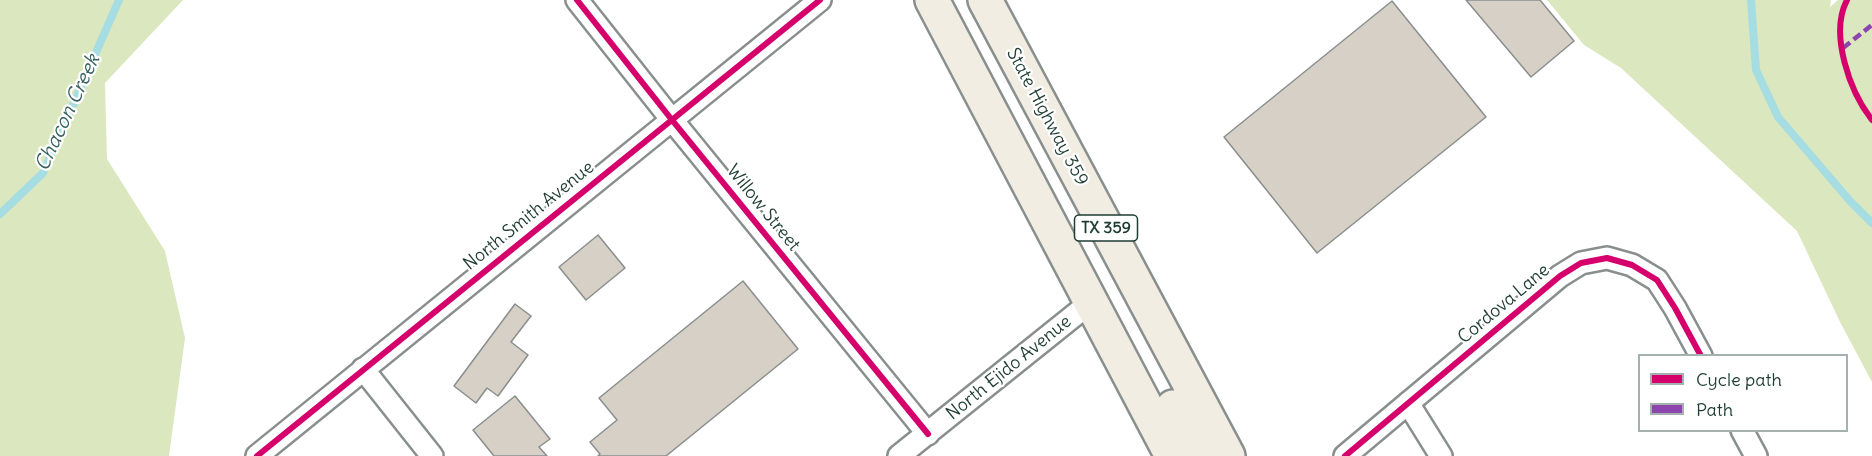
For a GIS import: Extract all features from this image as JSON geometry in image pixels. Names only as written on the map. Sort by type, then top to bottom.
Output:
[{"type":"main road","name":"TX 359","points":[[932,0],[1172,456]]},
{"type":"main road","name":"State Highway 359","points":[[985,0],[1228,456]]},
{"type":"main road","points":[[974,78],[1020,132],[1047,174],[1198,456]]},
{"type":"street","name":"Willow Street","points":[[577,0],[928,434]]},
{"type":"street","name":"North Smith Avenue","points":[[257,456],[820,0]]},
{"type":"street","name":"Cordova Lane","points":[[1345,456],[1560,276],[1581,263],[1607,258],[1632,264],[1657,280],[1700,354]]},
{"type":"street","name":"North Ejido Avenue","points":[[899,456],[1091,302]]},
{"type":"street","points":[[363,369],[432,456]]},
{"type":"street","points":[[1408,403],[1441,456]]},
{"type":"street","points":[[1743,432],[1755,456]]},
{"type":"green space","points":[[0,0],[183,0],[105,83],[107,159],[165,251],[185,338],[169,456],[0,456]]},
{"type":"green space","points":[[1547,0],[1831,0],[1830,7],[1838,0],[1872,0],[1872,382],[1841,324],[1797,231],[1621,68],[1584,45]]},
{"type":"building","points":[[1466,0],[1540,0],[1574,41],[1531,77]]},
{"type":"building","points":[[1392,1],[1486,117],[1317,253],[1224,137]]},
{"type":"building","points":[[598,235],[625,268],[586,300],[559,267]]},
{"type":"building","points":[[743,281],[798,349],[666,456],[598,456],[600,454],[590,442],[617,420],[599,398]]},
{"type":"building","points":[[515,304],[531,316],[511,342],[528,355],[498,396],[487,388],[476,403],[454,386]]},
{"type":"building","points":[[515,396],[550,439],[539,447],[547,456],[494,456],[473,430]]},
{"type":"waterway","name":"Chacon Creek","points":[[0,214],[43,173],[119,0]]},
{"type":"waterway","name":"Chacon Creek","points":[[1751,0],[1756,70],[1778,117],[1850,201],[1872,223]]},
{"type":"marked path","points":[[1843,48],[1872,25]]},
{"type":"cycle path","points":[[577,0],[928,434]]},
{"type":"cycle path","points":[[257,456],[820,0]]},
{"type":"cycle path","points":[[1847,0],[1840,29],[1844,62],[1856,94],[1872,120]]},
{"type":"cycle path","points":[[1345,456],[1560,276],[1581,263],[1607,258],[1632,265],[1657,280],[1700,354]]}]
